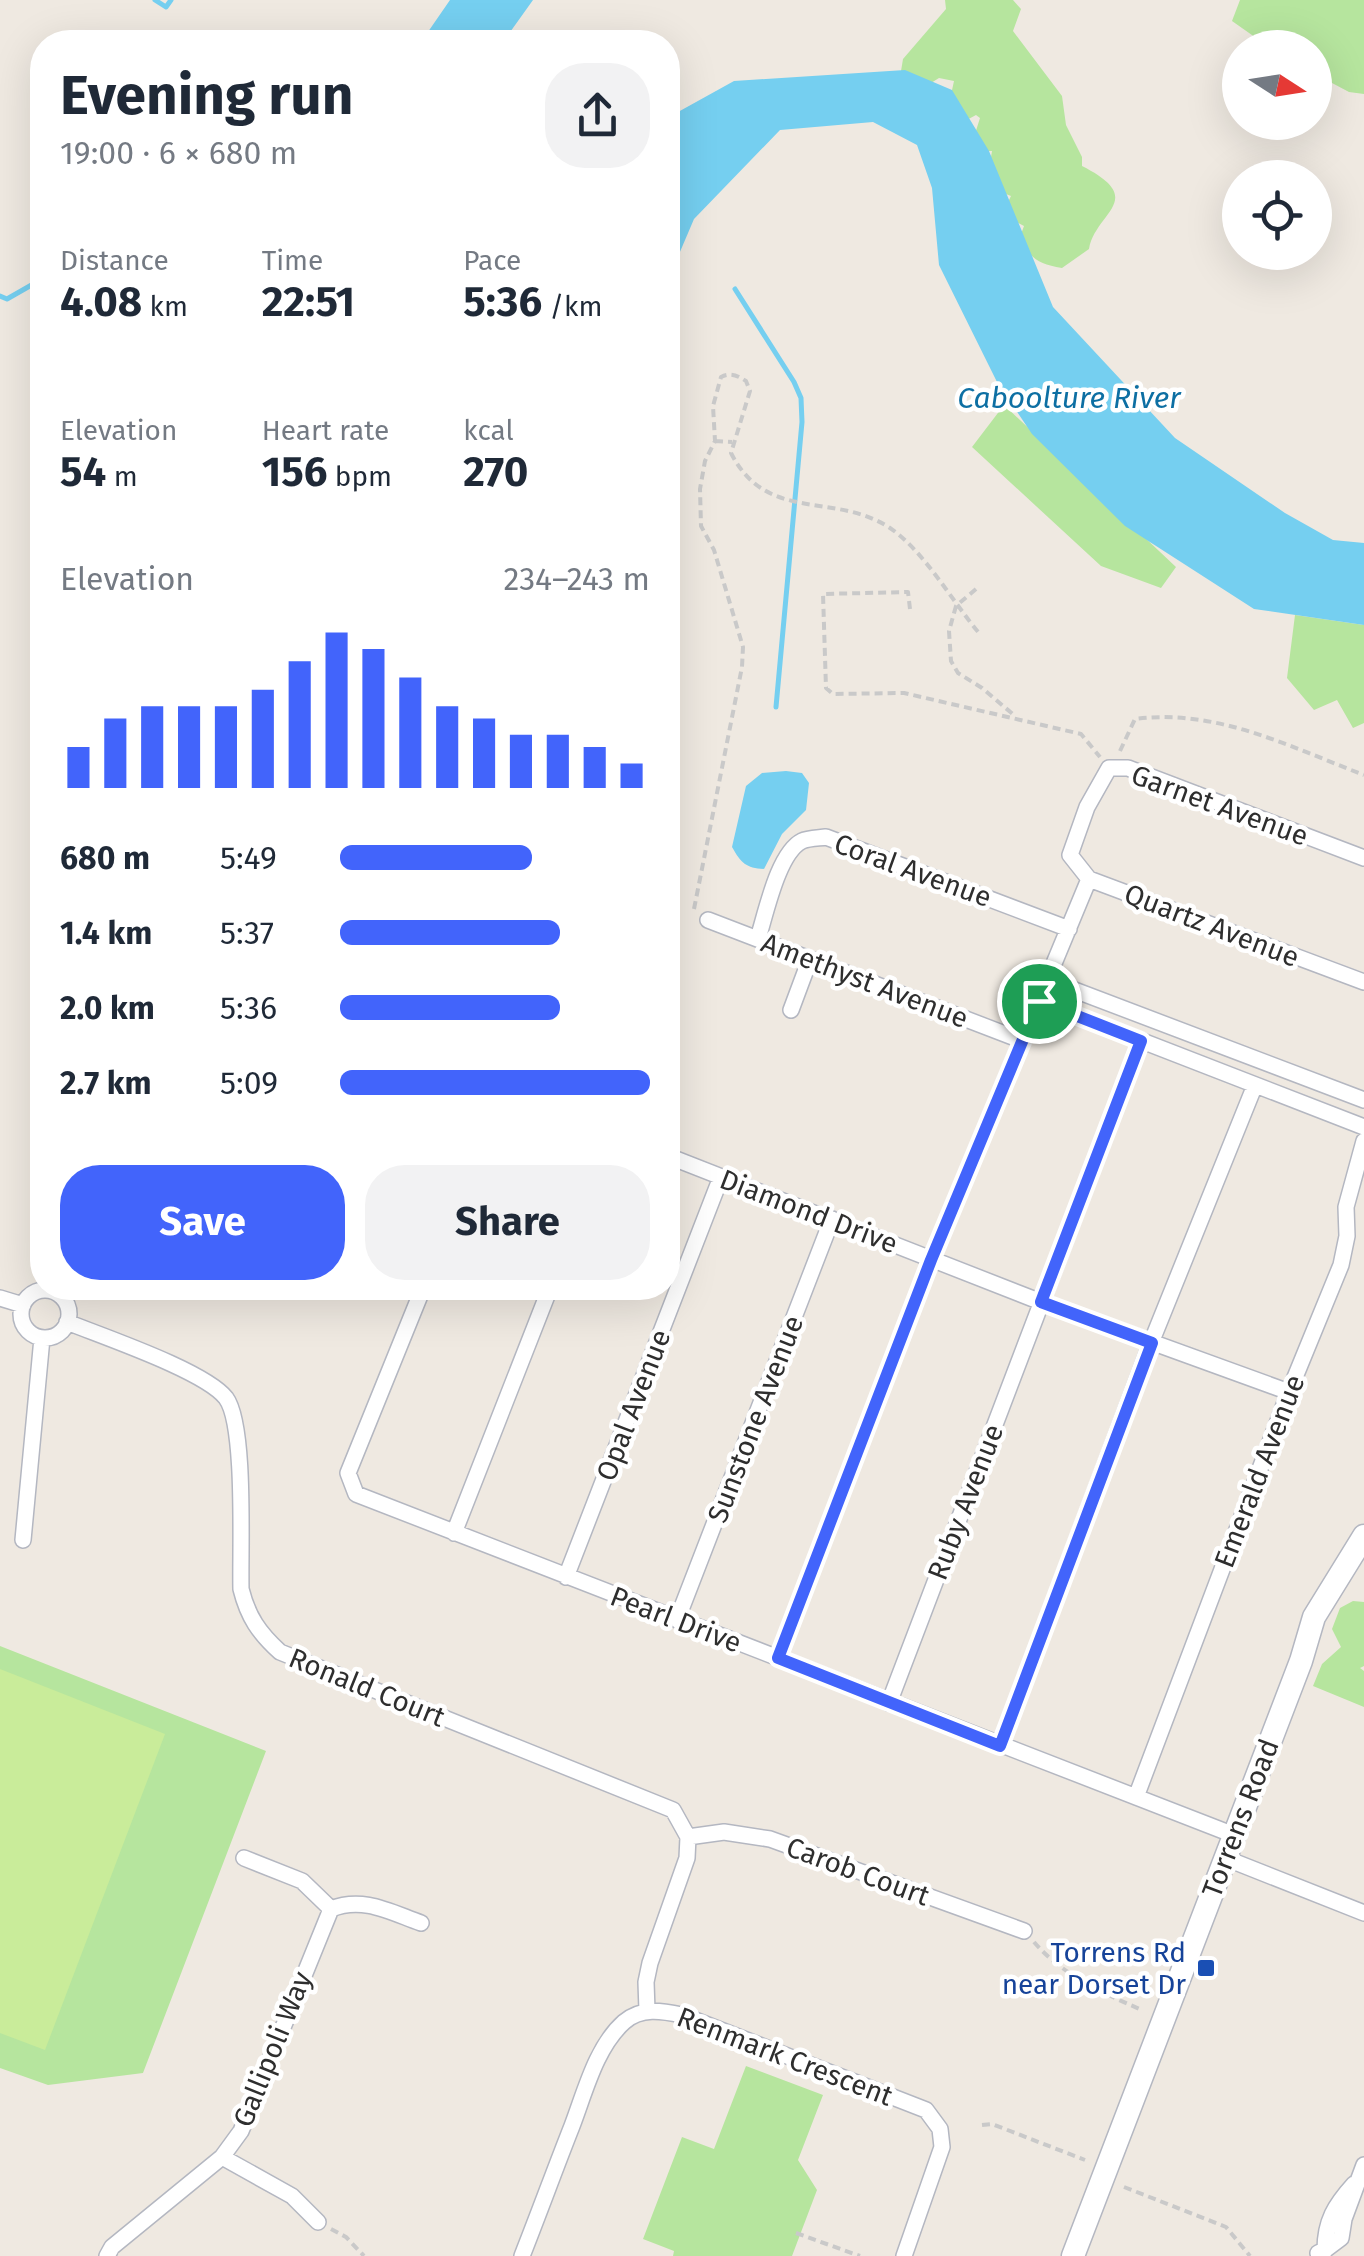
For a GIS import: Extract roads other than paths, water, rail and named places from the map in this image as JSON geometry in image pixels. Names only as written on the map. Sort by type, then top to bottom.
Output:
[{"type":"main road","name":"Torrens Road","points":[[1072,2256],[1301,1661],[1314,1617],[1364,1536]]},
{"type":"main road","name":"Torrens Road","points":[[1301,1661],[1364,1560]]},
{"type":"street","name":"Garnet Avenue","points":[[1070,855],[1086,807],[1109,768],[1128,768],[1364,858]]},
{"type":"street","name":"Coral Avenue","points":[[758,938],[779,872],[790,854],[801,841],[826,836],[1069,929]]},
{"type":"street","name":"Quartz Avenue","points":[[1070,855],[1089,878],[1364,982]]},
{"type":"street","points":[[778,1658],[931,1260],[1089,878]]},
{"type":"street","name":"Amethyst Avenue","points":[[708,920],[1023,1040]]},
{"type":"street","points":[[791,1010],[810,959]]},
{"type":"street","points":[[1048,980],[1364,1100]]},
{"type":"street","points":[[1039,1001],[1364,1127]]},
{"type":"street","name":"Ruby Avenue","points":[[889,1702],[1141,1041]]},
{"type":"street","points":[[1000,1746],[1152,1343],[1255,1085]]},
{"type":"street","name":"Emerald Avenue","points":[[1136,1798],[1341,1264],[1347,1236],[1346,1206],[1364,1141]]},
{"type":"street","name":"Diamond Drive","points":[[680,1161],[1041,1302],[1289,1392]]},
{"type":"street","name":"Opal Avenue","points":[[680,1283],[721,1177]]},
{"type":"street","name":"Sunstone Avenue","points":[[677,1620],[832,1219]]},
{"type":"street","points":[[30,1297],[23,1305],[22,1316],[25,1326],[42,1338],[58,1334],[68,1322],[64,1300]]},
{"type":"street","points":[[0,1298],[23,1305]]},
{"type":"street","name":"Pearl Drive","points":[[418,1300],[348,1473],[356,1494],[1234,1835]]},
{"type":"street","points":[[454,1533],[545,1300]]},
{"type":"street","name":"Opal Avenue","points":[[566,1577],[673,1300]]},
{"type":"street","name":"Ronald Court","points":[[68,1322],[204,1380],[229,1402],[238,1430],[241,1589],[247,1613],[260,1634],[280,1652],[659,1803],[672,1810],[688,1837]]},
{"type":"street","points":[[22,1540],[42,1338]]},
{"type":"street","name":"Carob Court","points":[[688,1837],[724,1832],[770,1839],[1024,1931]]},
{"type":"street","points":[[648,2011],[646,1982],[650,1963],[687,1858],[688,1837]]},
{"type":"street","points":[[244,1858],[302,1880],[331,1909],[350,1902],[369,1904],[421,1924]]},
{"type":"street","points":[[1225,1858],[1362,1910]]},
{"type":"street","name":"Gallipoli Way","points":[[106,2256],[222,2157],[241,2131],[331,1909]]},
{"type":"street","name":"Renmark Crescent","points":[[522,2256],[611,2036],[626,2019],[648,2011],[682,2016],[926,2110],[940,2129],[942,2147],[904,2256]]},
{"type":"street","points":[[222,2157],[292,2196],[318,2222]]},
{"type":"street","points":[[1320,2254],[1341,2238],[1364,2165]]},
{"type":"street","points":[[1320,2254],[1342,2256]]},
{"type":"water","points":[[450,0],[533,0],[512,30],[429,30]]},
{"type":"water","name":"Caboolture River","points":[[905,70],[952,90],[989,151],[1053,307],[1175,438],[1285,513],[1333,540],[1364,543],[1364,625],[1254,609],[1125,526],[1032,434],[997,382],[939,265],[932,188],[917,145],[873,122],[780,130],[694,219],[680,252],[680,111],[734,81]]},
{"type":"water","points":[[762,773],[802,773],[809,783],[806,810],[782,834],[764,869],[748,866],[732,847],[746,786]]},
{"type":"waterway","points":[[155,0],[166,7],[171,0]]},
{"type":"waterway","points":[[0,296],[7,299],[30,286]]},
{"type":"waterway","points":[[735,289],[801,398],[776,707]]},
{"type":"place","name":"Torrens Rd near Dorset Dr","points":[[1206,1968]]}]
